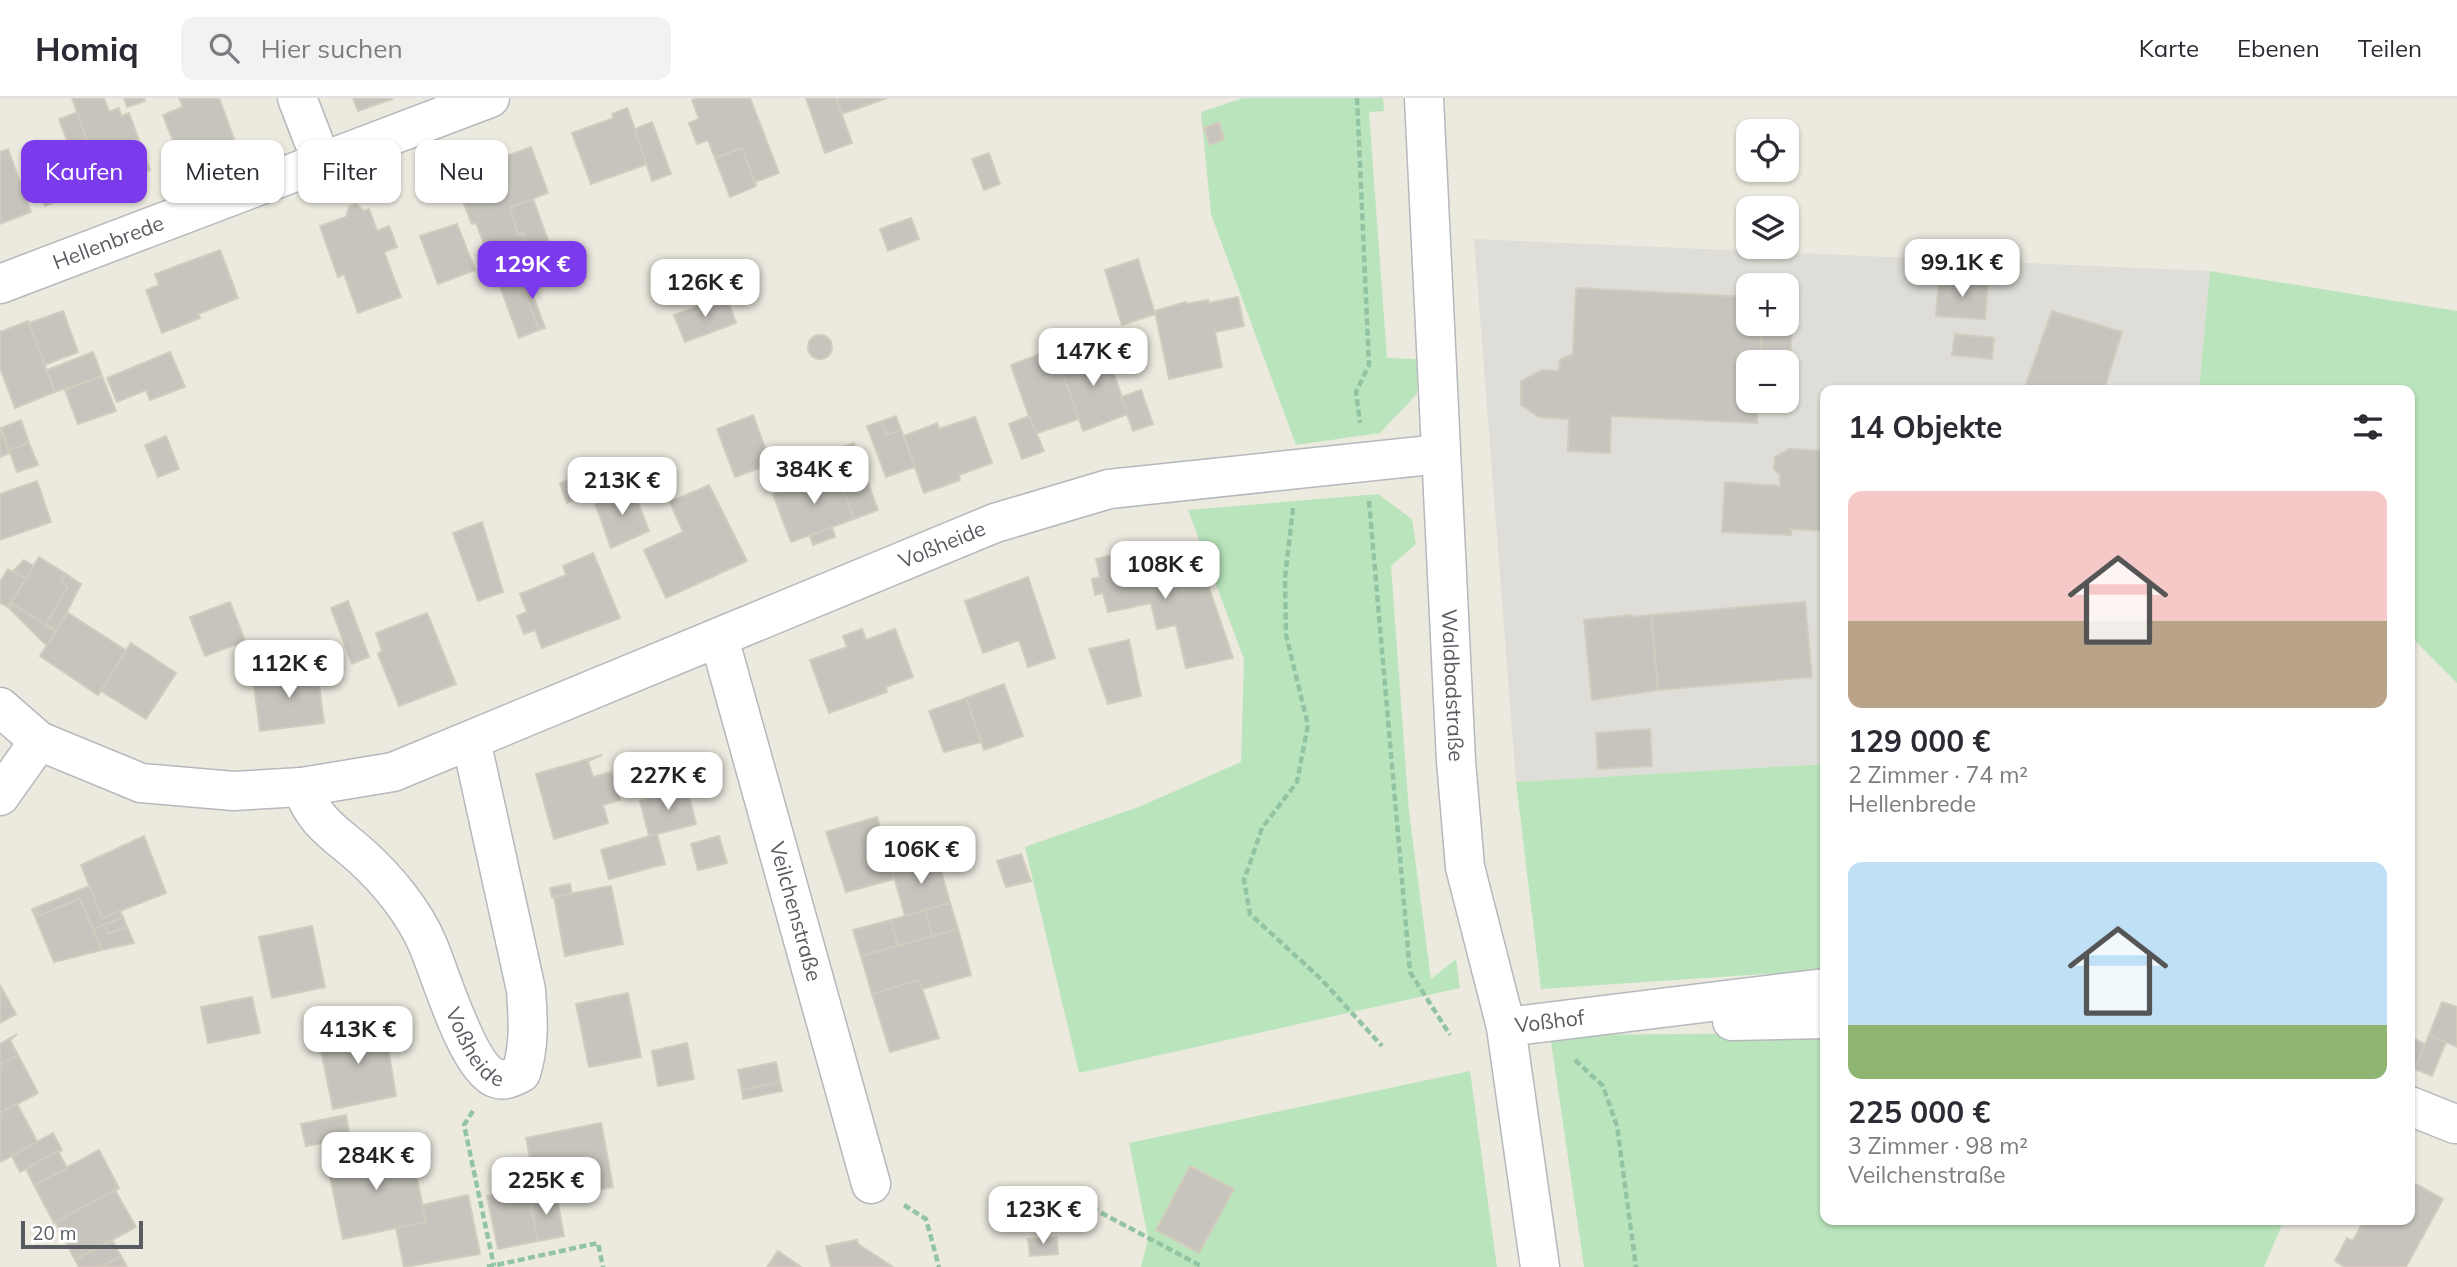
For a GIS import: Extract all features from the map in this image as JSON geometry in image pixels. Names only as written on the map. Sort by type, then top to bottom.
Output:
[{"type":"street","points":[[297,98],[313,140]]},
{"type":"street","name":"Hellenbrede","points":[[376,140],[490,98]]},
{"type":"street","name":"Waldbadstraße","points":[[1424,98],[1456,761],[1465,867],[1506,1027],[1540,1267]]},
{"type":"street","name":"Hellenbrede","points":[[0,284],[298,169]]},
{"type":"street","name":"Voßheide","points":[[0,708],[39,741],[141,783],[234,791],[302,787],[393,772],[995,523],[1109,489],[1440,454]]},
{"type":"street","name":"Veilchenstraße","points":[[719,638],[871,1184]]},
{"type":"street","name":"Voßheide","points":[[302,787],[309,808],[331,832],[362,856],[403,902],[427,942],[459,1026],[483,1067],[495,1078],[509,1079],[521,1073],[525,1060],[528,1013],[526,990],[471,740]]},
{"type":"street","points":[[0,796],[39,741]]},
{"type":"street","name":"Voßhof","points":[[1506,1027],[1820,989]]},
{"type":"street","name":"Voßhof","points":[[1506,1027],[1820,1019]]},
{"type":"street","points":[[2415,1108],[2455,1124]]},
{"type":"path","points":[[1357,98],[1369,365],[1356,392],[1366,462],[1410,972],[1450,1035]]},
{"type":"path","points":[[1297,470],[1285,578],[1286,635],[1308,725],[1297,782],[1262,828],[1244,880],[1250,914],[1321,979],[1382,1046]]},
{"type":"path","points":[[1565,1051],[1603,1086],[1617,1126],[1636,1267]]},
{"type":"path","points":[[494,1266],[464,1125],[495,1078]]},
{"type":"path","points":[[871,1184],[926,1219],[939,1267]]},
{"type":"path","points":[[1064,1193],[1203,1267]]},
{"type":"path","points":[[487,1267],[598,1243],[603,1267]]},
{"type":"shaded area","points":[[1474,239],[1736,250],[1736,259],[1799,259],[1799,253],[2210,271],[2199,385],[1820,385],[1820,764],[1516,782]]},
{"type":"green space","points":[[1243,98],[1383,98],[1384,111],[1369,112],[1387,358],[1418,359],[1417,394],[1380,433],[1296,445],[1211,214],[1201,112]]},
{"type":"green space","points":[[2210,271],[2457,311],[2457,683],[2415,641],[2415,385],[2199,385]]},
{"type":"green space","points":[[1378,494],[1412,519],[1416,544],[1391,566],[1409,812],[1431,979],[1456,959],[1460,988],[1079,1073],[1025,847],[1141,806],[1241,762],[1244,659],[1188,510]]},
{"type":"green space","points":[[1820,764],[1820,970],[1541,989],[1516,782]]},
{"type":"green space","points":[[1820,1033],[1820,1225],[2282,1225],[2264,1267],[1584,1267],[1550,1035]]},
{"type":"green space","points":[[1470,1071],[1497,1267],[1141,1267],[1148,1238],[1129,1143]]},
{"type":"building","points":[[72,98],[104,98],[109,112],[119,108],[121,116],[129,113],[139,140],[86,140]]},
{"type":"building","points":[[124,98],[144,98],[145,101],[127,107]]},
{"type":"building","points":[[179,98],[219,98],[234,139],[173,140],[163,115],[183,107]]},
{"type":"building","points":[[353,98],[391,98],[392,99],[358,111]]},
{"type":"building","points":[[750,98],[779,173],[755,182],[742,148],[715,158],[708,140],[697,144],[689,123],[699,119],[692,100]]},
{"type":"building","points":[[806,98],[836,98],[852,143],[825,153]]},
{"type":"building","points":[[836,98],[887,98],[842,114]]},
{"type":"building","points":[[627,108],[648,164],[591,184],[572,133],[614,118],[612,114]]},
{"type":"building","points":[[78,112],[86,140],[67,140],[59,119]]},
{"type":"building","points":[[652,122],[671,174],[652,181],[635,129]]},
{"type":"building","points":[[1219,122],[1224,139],[1210,145],[1204,128]]},
{"type":"building","points":[[531,147],[548,193],[510,207],[518,235],[523,233],[528,257],[494,270],[476,223],[472,224],[464,203],[508,203],[508,156]]},
{"type":"building","points":[[742,148],[756,186],[730,197],[715,158]]},
{"type":"building","points":[[8,149],[21,185],[21,203],[28,203],[31,212],[0,224],[0,152]]},
{"type":"building","points":[[989,153],[1000,184],[984,190],[972,159]]},
{"type":"building","points":[[533,199],[552,251],[517,263],[528,257],[527,246],[523,233],[518,235],[510,207]]},
{"type":"building","points":[[356,204],[364,211],[369,209],[377,231],[389,226],[397,247],[384,252],[401,297],[358,313],[344,274],[338,277],[320,226],[346,217],[349,207]]},
{"type":"building","points":[[911,218],[919,239],[888,251],[880,229]]},
{"type":"building","points":[[457,224],[475,270],[438,284],[420,236]]},
{"type":"building","points":[[220,250],[238,298],[198,314],[200,318],[162,333],[146,290],[159,285],[155,274]]},
{"type":"building","points":[[1138,259],[1155,314],[1122,325],[1105,270]]},
{"type":"building","points":[[525,274],[545,328],[539,330],[518,276]]},
{"type":"building","points":[[518,276],[539,330],[519,338],[499,284]]},
{"type":"building","points":[[1939,279],[1988,282],[1985,319],[1936,316]]},
{"type":"building","points":[[1576,288],[1736,296],[1736,336],[1761,336],[1761,350],[1736,350],[1736,413],[1757,413],[1757,423],[1611,416],[1610,453],[1568,451],[1569,419],[1539,417],[1521,405],[1521,381],[1542,370],[1559,371],[1560,360],[1573,354]]},
{"type":"building","points":[[726,296],[736,323],[685,342],[674,315]]},
{"type":"building","points":[[1238,297],[1244,326],[1215,332],[1222,367],[1169,379],[1155,311],[1186,302],[1208,300],[1209,303]]},
{"type":"building","points":[[63,311],[78,352],[45,365],[29,323]]},
{"type":"building","points":[[2052,311],[2122,332],[2106,385],[2026,385]]},
{"type":"building","points":[[28,321],[55,392],[15,408],[0,368],[0,332]]},
{"type":"building","points":[[1955,334],[1994,338],[1992,359],[1952,355]]},
{"type":"building","points":[[820,335],[829,338],[832,347],[829,356],[820,359],[811,356],[808,347],[811,338]]},
{"type":"building","points":[[1761,336],[1791,336],[1791,350],[1761,350]]},
{"type":"building","points":[[1103,344],[1128,414],[1083,431],[1058,361]]},
{"type":"building","points":[[1054,349],[1079,419],[1035,434],[1011,365]]},
{"type":"building","points":[[93,352],[102,376],[55,392],[47,370]]},
{"type":"building","points":[[170,352],[185,387],[150,400],[146,390],[117,402],[107,378]]},
{"type":"building","points":[[102,376],[116,411],[78,424],[65,390]]},
{"type":"building","points":[[1141,390],[1153,424],[1133,431],[1121,397]]},
{"type":"building","points":[[753,415],[771,464],[735,477],[717,429]]},
{"type":"building","points":[[896,416],[901,430],[887,435],[882,421]]},
{"type":"building","points":[[1029,416],[1044,451],[1022,459],[1009,424]]},
{"type":"building","points":[[975,417],[992,463],[959,475],[960,480],[924,493],[904,436],[937,423],[939,429]]},
{"type":"building","points":[[21,420],[29,443],[9,450],[1,428]]},
{"type":"building","points":[[882,421],[887,435],[901,430],[915,467],[886,477],[867,426]]},
{"type":"building","points":[[0,428],[10,453],[0,457]]},
{"type":"building","points":[[166,436],[179,469],[158,477],[145,445]]},
{"type":"building","points":[[29,443],[38,465],[17,472],[9,450]]},
{"type":"building","points":[[854,443],[856,451],[833,460],[830,452]]},
{"type":"building","points":[[1789,449],[1820,451],[1820,531],[1791,529],[1791,535],[1722,532],[1725,482],[1780,486],[1780,475],[1774,469],[1775,457]]},
{"type":"building","points":[[856,451],[878,510],[854,519],[836,470],[828,473],[821,455],[830,452],[833,460]]},
{"type":"building","points":[[836,470],[854,519],[791,542],[773,494]]},
{"type":"building","points":[[579,476],[586,495],[567,503],[560,483]]},
{"type":"building","points":[[37,481],[51,522],[0,540],[0,494]]},
{"type":"building","points":[[709,485],[747,561],[666,598],[644,550],[683,532],[670,502]]},
{"type":"building","points":[[632,487],[649,531],[611,548],[595,503]]},
{"type":"building","points":[[482,522],[503,592],[478,601],[453,533]]},
{"type":"building","points":[[832,527],[835,537],[813,545],[810,536]]},
{"type":"building","points":[[1163,543],[1172,587],[1206,579],[1233,658],[1186,668],[1176,625],[1157,629],[1151,603],[1108,612],[1103,593],[1095,595],[1092,579],[1100,577],[1096,559]]},
{"type":"building","points":[[593,553],[620,618],[542,648],[535,630],[524,634],[517,616],[527,612],[520,594],[566,575],[563,566]]},
{"type":"building","points":[[39,557],[66,574],[61,582],[68,587],[46,624],[56,632],[13,604],[10,609],[8,607]]},
{"type":"building","points":[[24,560],[34,566],[26,579],[13,571]]},
{"type":"building","points":[[8,569],[26,579],[8,607],[0,603],[0,582]]},
{"type":"building","points":[[66,574],[81,584],[57,631],[46,624],[68,587],[61,582]]},
{"type":"building","points":[[1028,577],[1055,658],[1028,667],[1019,640],[983,653],[965,601]]},
{"type":"building","points":[[348,601],[369,657],[352,664],[331,608]]},
{"type":"building","points":[[230,602],[245,641],[205,656],[190,617]]},
{"type":"building","points":[[1805,602],[1812,677],[1658,690],[1651,615]]},
{"type":"building","points":[[13,604],[56,632],[47,646],[10,609]]},
{"type":"building","points":[[68,613],[127,651],[98,695],[40,656]]},
{"type":"building","points":[[427,613],[456,684],[399,706],[378,654],[382,651],[376,633]]},
{"type":"building","points":[[1651,615],[1658,690],[1592,700],[1584,620]]},
{"type":"building","points":[[862,629],[866,640],[895,629],[913,677],[886,687],[887,692],[829,713],[810,660],[847,647],[843,636]]},
{"type":"building","points":[[1129,640],[1141,696],[1108,704],[1089,649]]},
{"type":"building","points":[[131,643],[176,673],[146,719],[101,691]]},
{"type":"building","points":[[317,669],[324,723],[260,731],[253,678]]},
{"type":"building","points":[[1004,684],[1023,736],[984,750],[966,698]]},
{"type":"building","points":[[966,698],[981,742],[944,752],[929,711]]},
{"type":"building","points":[[1650,729],[1652,766],[1598,769],[1596,733]]},
{"type":"building","points":[[602,755],[588,761],[593,777],[611,772],[620,800],[603,805],[608,823],[554,839],[536,774]]},
{"type":"building","points":[[687,788],[696,824],[649,836],[640,801]]},
{"type":"building","points":[[877,817],[894,879],[846,892],[826,832]]},
{"type":"building","points":[[657,834],[665,864],[609,879],[601,850]]},
{"type":"building","points":[[144,836],[166,893],[102,918],[81,865]]},
{"type":"building","points":[[719,836],[727,863],[698,870],[691,844]]},
{"type":"building","points":[[1021,854],[1031,881],[1006,887],[997,861]]},
{"type":"building","points":[[937,856],[950,903],[905,916],[892,869]]},
{"type":"building","points":[[570,884],[572,894],[552,897],[550,888]]},
{"type":"building","points":[[89,886],[102,918],[120,911],[123,917],[93,930],[80,899],[38,916],[35,908]]},
{"type":"building","points":[[611,886],[623,944],[565,956],[554,897]]},
{"type":"building","points":[[80,899],[102,950],[54,962],[32,909],[35,908],[38,916]]},
{"type":"building","points":[[950,903],[958,929],[932,936],[925,910]]},
{"type":"building","points":[[925,910],[932,936],[898,946],[891,920]]},
{"type":"building","points":[[123,917],[127,927],[108,934],[104,925]]},
{"type":"building","points":[[891,920],[898,946],[861,956],[853,930]]},
{"type":"building","points":[[104,925],[108,934],[127,927],[134,943],[102,950],[93,930]]},
{"type":"building","points":[[312,926],[325,987],[272,998],[259,937]]},
{"type":"building","points":[[958,929],[971,975],[922,989],[919,980],[872,994],[861,956]]},
{"type":"building","points":[[919,980],[939,1038],[890,1052],[872,994]]},
{"type":"building","points":[[0,985],[16,1014],[0,1023]]},
{"type":"building","points":[[628,993],[641,1057],[589,1067],[576,1004]]},
{"type":"building","points":[[252,997],[260,1033],[208,1043],[201,1007]]},
{"type":"building","points":[[2442,1002],[2457,1007],[2457,1047],[2429,1035]]},
{"type":"building","points":[[384,1023],[396,1096],[333,1109],[318,1036]]},
{"type":"building","points":[[17,1034],[10,1040],[18,1055],[0,1065],[0,1044]]},
{"type":"building","points":[[2429,1035],[2446,1042],[2432,1076],[2415,1069]]},
{"type":"building","points":[[2415,1039],[2425,1044],[2415,1068]]},
{"type":"building","points":[[687,1043],[694,1079],[658,1086],[652,1051]]},
{"type":"building","points":[[18,1055],[38,1093],[0,1113],[0,1065]]},
{"type":"building","points":[[776,1062],[780,1082],[742,1090],[738,1070]]},
{"type":"building","points":[[780,1082],[782,1091],[743,1099],[742,1090]]},
{"type":"building","points":[[17,1104],[38,1143],[0,1162],[0,1113]]},
{"type":"building","points":[[346,1115],[350,1138],[306,1146],[301,1124]]},
{"type":"building","points":[[601,1123],[613,1187],[539,1202],[526,1138]]},
{"type":"building","points":[[53,1133],[62,1150],[20,1172],[12,1156]]},
{"type":"building","points":[[410,1145],[426,1222],[343,1239],[327,1162]]},
{"type":"building","points":[[99,1150],[119,1188],[54,1223],[34,1185]]},
{"type":"building","points":[[58,1151],[67,1168],[34,1185],[26,1169]]},
{"type":"building","points":[[1190,1166],[1234,1189],[1199,1253],[1156,1230]]},
{"type":"building","points":[[2415,1184],[2443,1199],[2406,1267],[2345,1267],[2335,1261],[2347,1238],[2353,1241],[2361,1225],[2415,1225]]},
{"type":"building","points":[[536,1186],[539,1202],[557,1198],[564,1236],[538,1241],[527,1188]]},
{"type":"building","points":[[527,1188],[538,1241],[498,1249],[487,1196]]},
{"type":"building","points":[[115,1190],[136,1227],[75,1260],[55,1222]]},
{"type":"building","points":[[468,1195],[480,1254],[404,1267],[396,1228],[426,1222],[422,1205]]},
{"type":"building","points":[[1057,1237],[1058,1254],[1030,1256],[1028,1239]]},
{"type":"building","points":[[112,1240],[121,1256],[101,1267],[79,1267],[75,1260]]},
{"type":"building","points":[[857,1240],[858,1244],[893,1267],[831,1267],[826,1246]]},
{"type":"building","points":[[778,1251],[801,1267],[767,1267]]},
{"type":"building","points":[[121,1256],[127,1267],[101,1267]]}]
